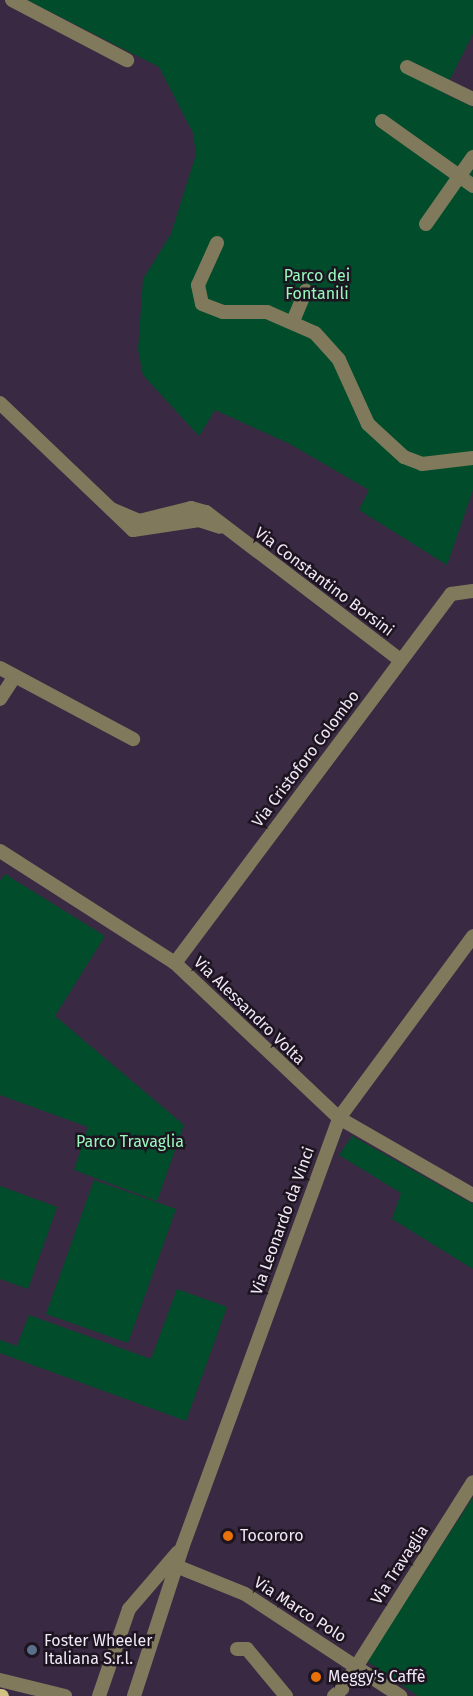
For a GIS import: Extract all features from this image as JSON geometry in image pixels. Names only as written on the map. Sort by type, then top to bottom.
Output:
[{"type":"street","points":[[12,0],[128,60]]},
{"type":"street","points":[[407,67],[473,99]]},
{"type":"street","points":[[382,121],[473,186]]},
{"type":"street","points":[[426,224],[473,157]]},
{"type":"street","points":[[217,243],[198,285],[202,304],[211,311],[267,312],[293,321],[315,333],[339,360],[368,424],[388,446],[422,464],[473,458]]},
{"type":"street","points":[[293,321],[306,291]]},
{"type":"street","name":"Via Constantino Borsini","points":[[3,413],[111,509],[139,521],[199,509],[400,660]]},
{"type":"street","name":"Via Cristoforo Colombo","points":[[175,963],[451,594],[473,591]]},
{"type":"street","points":[[0,668],[132,739]]},
{"type":"street","points":[[0,699],[15,676]]},
{"type":"street","name":"Via Alessandro Volta","points":[[0,850],[175,963],[339,1118],[473,1195]]},
{"type":"street","name":"Via Leonardo da Vinci","points":[[134,1696],[182,1548],[339,1118],[473,936]]},
{"type":"street","name":"Via Travaglia","points":[[353,1671],[473,1482]]},
{"type":"street","name":"Via Leonardo da Vinci","points":[[99,1696],[129,1609],[182,1548]]},
{"type":"street","name":"Via Marco Polo","points":[[176,1566],[245,1594],[353,1671],[400,1696]]},
{"type":"street","points":[[237,1649],[247,1649],[286,1696]]},
{"type":"street","points":[[0,1680],[65,1696]]},
{"type":"green space","name":"Parco dei Fontanili","points":[[27,0],[473,0],[473,34],[443,93],[473,107],[473,490],[447,565],[359,510],[369,490],[290,444],[215,410],[199,436],[143,375],[138,350],[143,279],[171,234],[196,154],[193,133],[159,67]]},
{"type":"green space","name":"Parco Travaglia","points":[[5,874],[105,936],[55,1016],[184,1125],[157,1201],[74,1170],[88,1127],[0,1095],[0,881]]},
{"type":"green space","points":[[352,1136],[473,1204],[473,1269],[392,1219],[401,1193],[339,1155]]},
{"type":"green space","points":[[94,1180],[176,1209],[128,1343],[46,1314]]},
{"type":"green space","points":[[0,1186],[57,1207],[28,1289],[0,1279]]},
{"type":"green space","points":[[177,1289],[227,1307],[186,1421],[0,1353],[0,1340],[17,1346],[29,1315],[151,1359]]},
{"type":"green space","points":[[473,1497],[473,1696],[418,1696],[367,1661]]},
{"type":"place","name":"Tocororo","points":[[228,1536]]},
{"type":"place","name":"Foster Wheeler Italiana S.r.l.","points":[[32,1650]]},
{"type":"place","name":"Meggy's Caffè","points":[[316,1677]]}]
